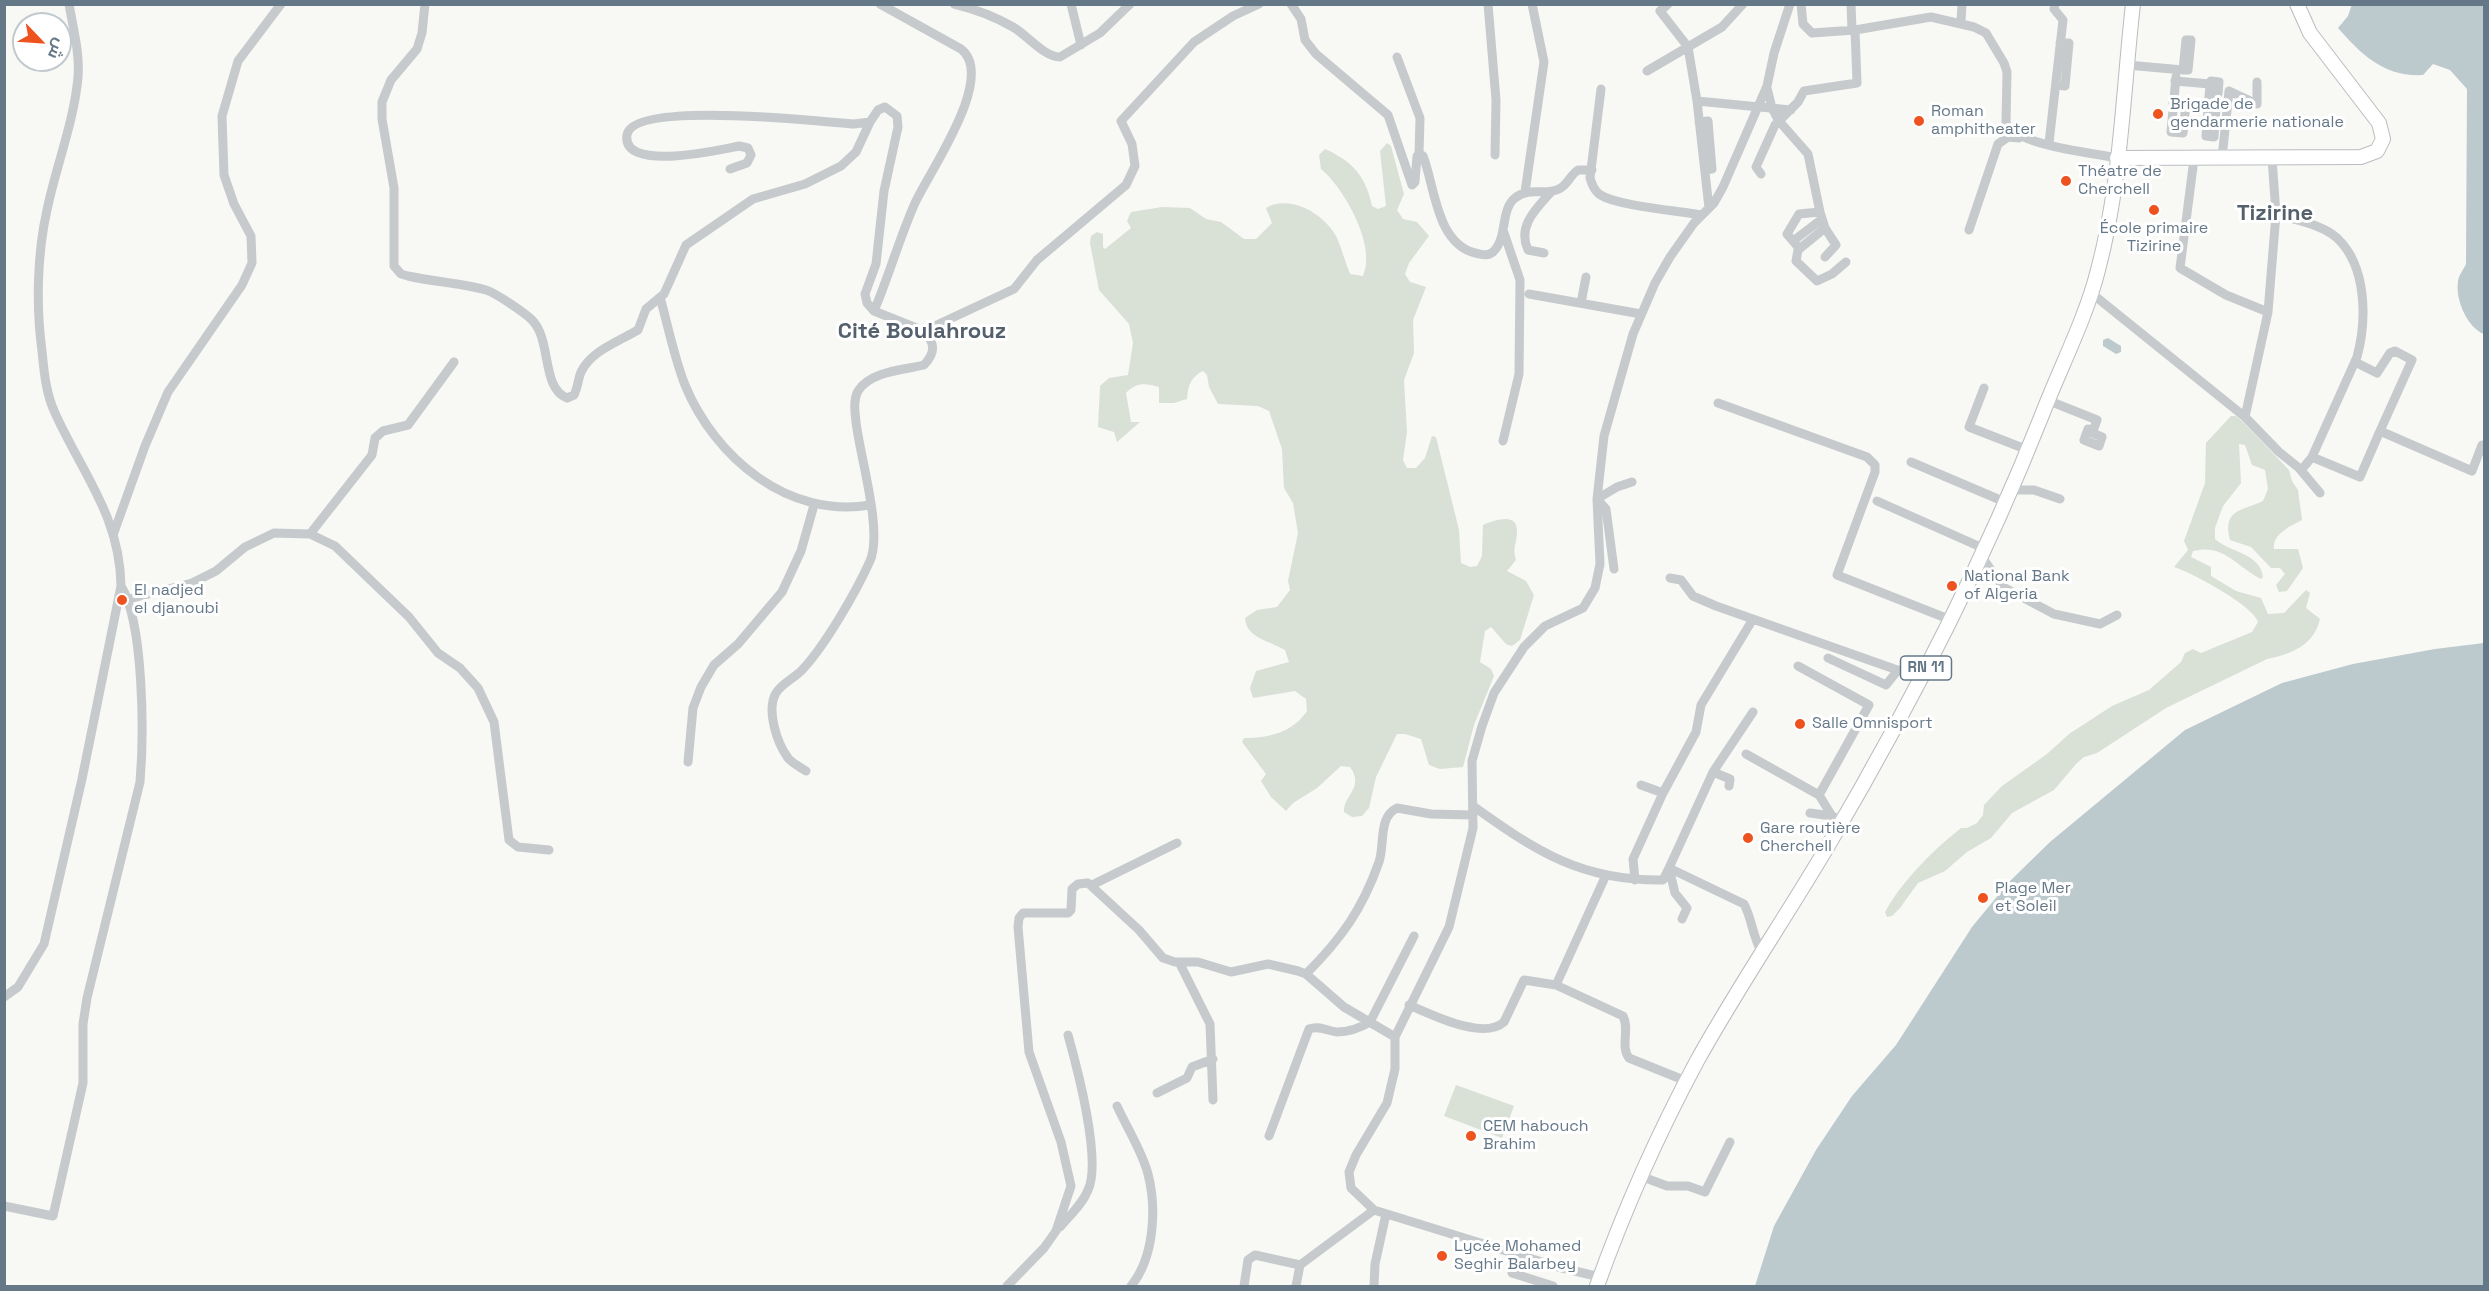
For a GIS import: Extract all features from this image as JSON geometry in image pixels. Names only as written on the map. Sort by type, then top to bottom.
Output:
[{"type":"main road","name":"RN 11","points":[[1598,1282],[1686,1082],[1920,678],[1984,553],[2028,450],[2091,292],[2104,245],[2117,158],[2133,4]]},
{"type":"main road","points":[[2117,158],[2361,158],[2377,151],[2383,139],[2382,131],[2373,114],[2310,33],[2297,4]]},
{"type":"street","points":[[4,997],[18,987],[44,944],[82,779],[121,586],[121,564],[113,535],[94,484],[54,412],[47,389],[41,348],[41,257],[46,212],[78,76],[77,45],[69,4]]},
{"type":"street","points":[[113,535],[145,446],[168,392],[242,285],[252,263],[251,236],[234,204],[224,175],[222,116],[238,61],[281,4]]},
{"type":"street","points":[[425,4],[417,49],[391,80],[383,94],[382,102],[382,119],[394,188],[393,260],[396,270],[419,278],[486,290],[528,317],[540,332],[554,385],[560,394],[567,398],[574,395],[580,374],[587,364],[606,348],[638,330],[646,309],[660,297],[672,279],[679,255],[686,245],[748,202],[805,184],[841,166],[856,152],[878,110],[885,107],[892,110],[898,121],[884,191],[876,264],[865,294],[867,303],[874,311],[924,331],[933,345],[933,351],[924,365],[870,379],[858,391],[855,398],[859,448],[876,537],[871,560],[838,618],[802,670],[775,694],[772,707],[776,733],[788,759],[806,771]]},
{"type":"street","points":[[874,311],[914,205],[957,124],[972,71],[969,57],[961,49],[880,4]]},
{"type":"street","points":[[954,4],[986,14],[1013,27],[1054,57],[1060,57],[1100,33],[1130,4]]},
{"type":"street","points":[[1071,4],[1081,45]]},
{"type":"street","points":[[924,331],[1014,289],[1037,260],[1126,185],[1135,166],[1132,144],[1121,121],[1194,42],[1233,16],[1259,4]]},
{"type":"street","points":[[1291,4],[1300,18],[1305,39],[1316,54],[1388,115],[1412,185],[1415,184],[1419,154],[1420,118],[1397,57]]},
{"type":"street","points":[[1488,4],[1496,100],[1495,156]]},
{"type":"street","points":[[1525,192],[1544,62],[1533,4]]},
{"type":"street","points":[[1668,4],[1660,11],[1688,47],[1705,170],[1705,212]]},
{"type":"street","points":[[1647,71],[1732,19],[1743,4]]},
{"type":"street","points":[[1598,1282],[1561,1268],[1374,1210],[1351,1188],[1350,1172],[1389,1098],[1395,1069],[1395,1037],[1449,927],[1471,840],[1472,761],[1494,693],[1534,636],[1545,626],[1583,608],[1595,588],[1600,564],[1598,499],[1607,420],[1641,314],[1682,238],[1723,187],[1767,86],[1774,53],[1790,4]]},
{"type":"street","points":[[1801,4],[1803,24],[1808,32],[1854,30],[1931,17],[1961,22],[1986,33],[2001,57],[2007,72],[2006,119],[1970,230]]},
{"type":"street","points":[[1761,174],[1756,167],[1775,125],[1791,110],[1806,90],[1856,85],[1859,78],[1851,4]]},
{"type":"street","points":[[1961,22],[1962,4]]},
{"type":"street","points":[[2049,143],[2063,20],[2054,9],[2054,5]]},
{"type":"street","points":[[2127,65],[2180,69],[2175,81],[2173,103]]},
{"type":"street","points":[[2175,81],[2210,88],[2208,108]]},
{"type":"street","points":[[2222,158],[2229,91],[2257,104],[2257,82]]},
{"type":"street","points":[[1767,86],[1772,108],[1779,121],[1808,154],[1822,220],[1836,245],[1825,257]]},
{"type":"street","points":[[1601,89],[1592,186],[1612,200],[1705,212]]},
{"type":"street","points":[[1697,100],[1791,110]]},
{"type":"street","points":[[730,169],[747,163],[751,155],[748,148],[739,146],[675,157],[657,156],[634,148],[628,141],[627,134],[632,126],[639,123],[685,114],[854,124],[870,122]]},
{"type":"street","points":[[2006,119],[2009,129],[2026,139]]},
{"type":"street","points":[[1998,144],[2008,137],[2026,139],[2117,158]]},
{"type":"street","points":[[1419,154],[1423,156],[1439,212],[1452,238],[1470,252],[1486,255],[1492,253],[1501,240],[1509,205],[1525,192],[1551,192],[1565,186],[1578,170],[1592,170]]},
{"type":"street","points":[[2245,417],[2268,312],[2276,214],[2272,158]]},
{"type":"street","points":[[2194,159],[2180,268],[2226,295],[2268,312]]},
{"type":"street","points":[[1544,253],[1528,250],[1524,230],[1535,211],[1551,192]]},
{"type":"street","points":[[1822,220],[1799,214],[1787,234],[1796,244],[1796,261],[1815,281],[1832,274],[1846,262]]},
{"type":"street","points":[[2276,214],[2336,237],[2353,262],[2359,279],[2362,306],[2361,343],[2355,362],[2312,457],[2303,468],[2299,468]]},
{"type":"street","points":[[1796,244],[1822,220]]},
{"type":"street","points":[[1503,230],[1520,280],[1519,374],[1503,441]]},
{"type":"street","points":[[1581,303],[1587,277]]},
{"type":"street","points":[[2091,292],[2245,417],[2278,453],[2299,468],[2320,493]]},
{"type":"street","points":[[1529,294],[1641,314]]},
{"type":"street","points":[[660,297],[685,385],[715,440],[763,481],[788,496],[814,505],[842,508],[870,506]]},
{"type":"street","points":[[2312,457],[2360,477],[2412,360],[2395,351],[2390,352],[2377,373],[2355,362]]},
{"type":"street","points":[[310,534],[372,455],[375,438],[383,431],[408,425],[454,362]]},
{"type":"street","points":[[1984,388],[1969,427],[2028,450]]},
{"type":"street","points":[[2048,400],[2097,420],[2093,431]]},
{"type":"street","points":[[1718,403],[1872,461],[1875,472],[1837,575],[1951,620]]},
{"type":"street","points":[[2380,431],[2472,471],[2484,443]]},
{"type":"street","points":[[1911,462],[2008,496],[2034,490],[2060,500]]},
{"type":"street","points":[[1598,499],[1617,487],[1632,482]]},
{"type":"street","points":[[1598,499],[1606,509],[1614,569]]},
{"type":"street","points":[[1877,501],[1984,553],[2003,587],[2054,614],[2100,624],[2117,615]]},
{"type":"street","points":[[688,762],[693,708],[701,687],[714,664],[738,644],[782,592],[801,551],[814,505]]},
{"type":"street","points":[[129,598],[192,583],[216,571],[245,547],[274,533],[310,534],[335,546],[409,617],[438,653],[460,668],[478,688],[494,722],[509,840],[518,847],[549,850]]},
{"type":"street","points":[[1670,578],[1685,583],[1693,596],[1920,678]]},
{"type":"street","points":[[4,1206],[54,1216],[83,1083],[83,1024],[87,998],[140,782],[142,753],[136,628],[129,598],[121,586]]},
{"type":"street","points":[[1635,880],[1633,858],[1663,793],[1696,732],[1701,705],[1753,619]]},
{"type":"street","points":[[1828,658],[1886,685],[1898,670]]},
{"type":"street","points":[[1798,666],[1869,705],[1819,795]]},
{"type":"street","points":[[1682,919],[1687,908],[1675,893],[1668,875],[1713,772],[1753,712]]},
{"type":"street","points":[[1746,754],[1819,795],[1837,819]]},
{"type":"street","points":[[1713,772],[1730,779],[1729,786]]},
{"type":"street","points":[[1641,785],[1663,793]]},
{"type":"street","points":[[1306,974],[1333,947],[1361,906],[1380,860],[1386,816],[1397,808],[1431,814],[1473,811],[1546,855],[1606,875],[1635,880],[1682,874],[1744,904],[1750,915],[1752,933],[1761,951]]},
{"type":"street","points":[[1810,813],[1837,819]]},
{"type":"street","points":[[1092,885],[1177,843]]},
{"type":"street","points":[[1556,985],[1606,875]]},
{"type":"street","points":[[1056,1231],[1071,1186],[1061,1143],[1029,1050],[1018,920],[1025,913],[1068,913],[1074,886],[1082,883],[1092,885],[1139,930],[1163,958],[1179,962],[1198,962],[1231,972],[1269,964],[1306,974],[1344,1007],[1395,1037]]},
{"type":"street","points":[[1269,1136],[1309,1029],[1317,1027],[1337,1032],[1347,1031],[1370,1022],[1414,936]]},
{"type":"street","points":[[1179,962],[1210,1024],[1213,1100]]},
{"type":"street","points":[[1409,1005],[1462,1025],[1489,1028],[1504,1022],[1524,980],[1556,985],[1623,1016],[1626,1026],[1625,1052],[1629,1058],[1686,1082]]},
{"type":"street","points":[[1007,1287],[1044,1248],[1080,1205],[1090,1188],[1092,1168],[1088,1124],[1068,1035]]},
{"type":"street","points":[[1157,1093],[1187,1078],[1192,1067],[1213,1059]]},
{"type":"street","points":[[1118,1106],[1148,1172],[1152,1198],[1147,1257],[1131,1287]]},
{"type":"street","points":[[1643,1177],[1666,1186],[1688,1186],[1706,1192],[1730,1142]]},
{"type":"street","points":[[1296,1287],[1300,1265],[1374,1210]]},
{"type":"street","points":[[1374,1287],[1375,1264],[1386,1214]]},
{"type":"street","points":[[1244,1287],[1248,1260],[1255,1255],[1300,1265]]},
{"type":"street","points":[[1512,1273],[1554,1287],[1561,1268]]},
{"type":"street","points":[[1137,1278],[1144,1287]]},
{"type":"shaded area","points":[[2352,4],[2484,5],[2484,334],[2468,320],[2461,305],[2458,289],[2459,277],[2466,264],[2467,89],[2450,70],[2433,64],[2423,75],[2409,75],[2385,68],[2365,55],[2338,28],[2348,16]]},
{"type":"shaded area","points":[[1387,143],[1391,146],[1404,194],[1397,210],[1403,219],[1417,222],[1429,236],[1409,263],[1405,274],[1410,282],[1426,287],[1413,320],[1414,353],[1404,380],[1407,432],[1403,460],[1407,468],[1416,468],[1425,458],[1432,436],[1436,437],[1459,530],[1461,563],[1470,567],[1477,566],[1482,556],[1483,525],[1504,519],[1514,521],[1517,536],[1514,552],[1516,560],[1507,571],[1526,581],[1534,595],[1520,640],[1512,646],[1506,644],[1491,627],[1485,631],[1480,662],[1491,669],[1494,676],[1474,725],[1463,767],[1440,769],[1429,765],[1421,739],[1397,734],[1376,777],[1369,808],[1362,816],[1352,817],[1344,812],[1355,780],[1350,767],[1341,766],[1317,788],[1293,803],[1286,811],[1271,797],[1261,781],[1266,774],[1242,742],[1244,738],[1263,737],[1288,729],[1307,711],[1306,699],[1295,691],[1253,698],[1250,688],[1256,671],[1289,662],[1285,650],[1254,635],[1246,625],[1245,618],[1257,610],[1277,607],[1290,590],[1288,581],[1298,533],[1293,503],[1284,488],[1282,449],[1269,411],[1258,406],[1218,404],[1209,387],[1207,375],[1203,371],[1191,382],[1187,399],[1174,403],[1159,403],[1159,387],[1141,384],[1130,389],[1126,393],[1131,422],[1140,422],[1117,442],[1114,432],[1098,427],[1100,386],[1109,378],[1128,375],[1133,343],[1129,324],[1099,290],[1090,243],[1091,236],[1097,232],[1103,234],[1105,249],[1131,228],[1127,221],[1131,212],[1162,207],[1190,208],[1206,219],[1221,222],[1244,239],[1256,239],[1272,223],[1266,208],[1286,203],[1306,209],[1324,221],[1337,238],[1350,274],[1363,276],[1366,249],[1362,234],[1348,203],[1321,169],[1319,155],[1325,149],[1350,164],[1362,178],[1372,206],[1378,209],[1386,206],[1380,151]]},
{"type":"shaded area","points":[[2108,338],[2121,346],[2121,352],[2116,354],[2103,346],[2103,340]]},
{"type":"shaded area","points":[[2231,416],[2236,416],[2244,423],[2289,470],[2298,490],[2302,520],[2279,535],[2274,549],[2298,549],[2303,568],[2287,591],[2279,592],[2276,585],[2285,574],[2280,568],[2271,568],[2251,547],[2230,540],[2228,530],[2231,517],[2263,501],[2268,489],[2265,470],[2252,465],[2245,445],[2239,444],[2241,483],[2223,506],[2215,528],[2215,539],[2251,558],[2261,569],[2263,577],[2261,579],[2222,553],[2213,550],[2193,551],[2191,557],[2211,567],[2211,576],[2236,591],[2261,598],[2268,614],[2284,613],[2306,590],[2310,593],[2306,608],[2320,619],[2313,636],[2293,651],[2267,659],[2166,708],[2097,753],[2084,757],[2054,790],[2012,813],[1991,838],[1967,852],[1945,871],[1918,883],[1900,908],[1892,916],[1887,917],[1885,912],[1909,877],[1939,846],[1961,828],[1977,823],[1983,815],[1984,805],[2002,786],[2047,754],[2069,734],[2112,706],[2149,690],[2181,662],[2185,653],[2193,649],[2201,653],[2252,632],[2258,622],[2246,607],[2207,582],[2174,567],[2188,550],[2184,541],[2205,483],[2206,443]]},
{"type":"shaded area","points":[[2484,643],[2484,1286],[1755,1286],[1774,1226],[1816,1150],[1852,1096],[1896,1045],[1972,927],[2009,882],[2050,842],[2185,730],[2282,683],[2353,664],[2435,649]]},
{"type":"shaded area","points":[[1456,1085],[1514,1106],[1502,1138],[1444,1116]]},
{"type":"place","name":"Brigade de gendarmerie nationale","points":[[2158,114]]},
{"type":"place","name":"Roman amphitheater","points":[[1919,121]]},
{"type":"place","name":"Théatre de Cherchell","points":[[2066,181]]},
{"type":"place","name":"École primaire Tizirine","points":[[2154,210]]},
{"type":"place","name":"National Bank of Algeria","points":[[1952,586]]},
{"type":"place","name":"El nadjed el djanoubi","points":[[122,600]]},
{"type":"place","name":"Salle Omnisport","points":[[1800,724]]},
{"type":"place","name":"Gare routière Cherchell","points":[[1748,838]]},
{"type":"place","name":"Plage Mer et Soleil","points":[[1983,898]]},
{"type":"place","name":"CEM habouch Brahim","points":[[1471,1136]]},
{"type":"place","name":"Lycée Mohamed Seghir Balarbey","points":[[1442,1256]]},
{"type":"district","name":"Tizirine","points":[[2275,214]]},
{"type":"district","name":"Cité Boulahrouz","points":[[922,332]]}]
